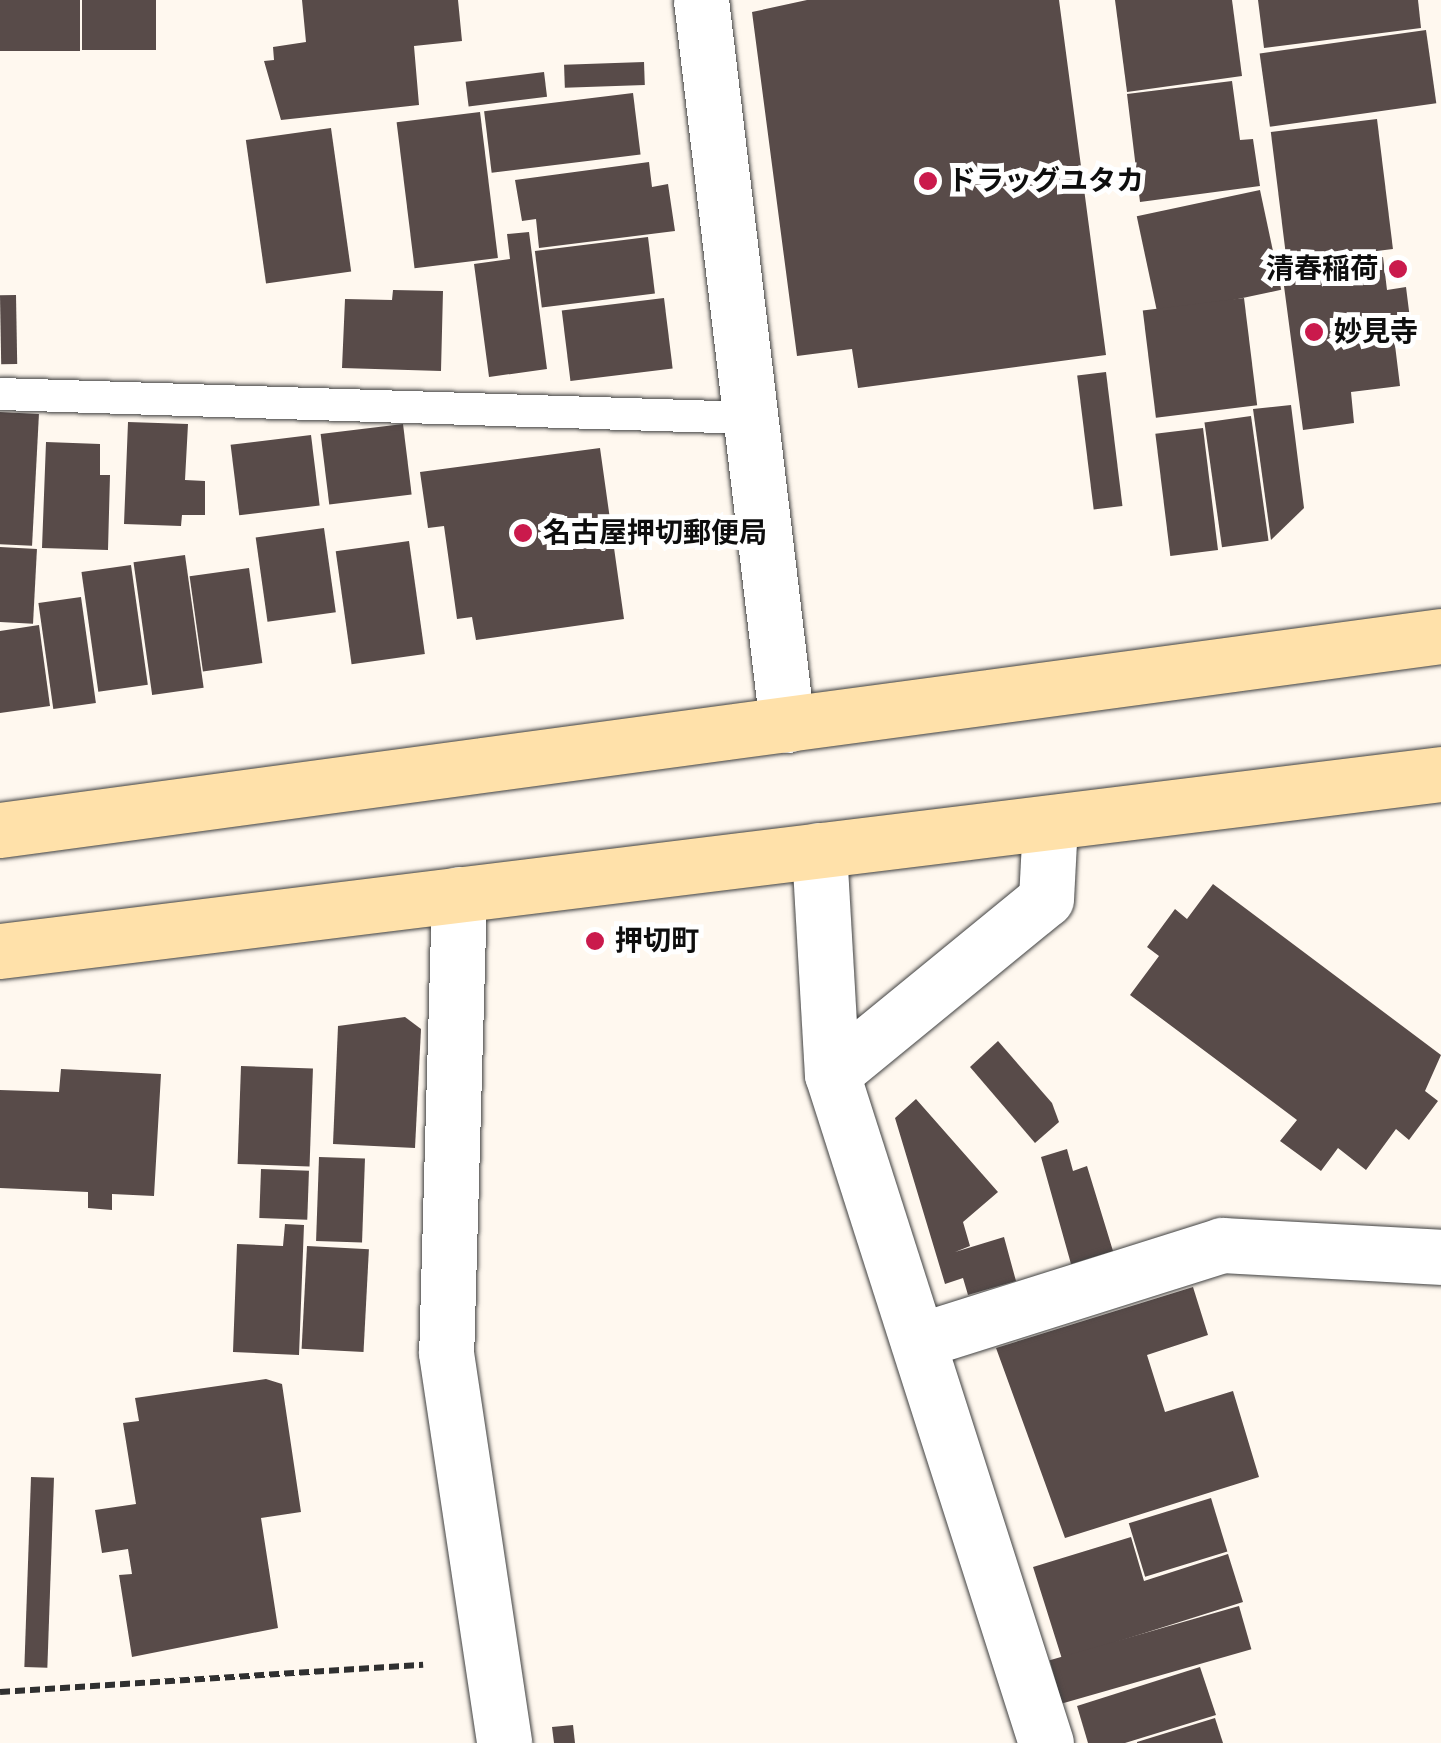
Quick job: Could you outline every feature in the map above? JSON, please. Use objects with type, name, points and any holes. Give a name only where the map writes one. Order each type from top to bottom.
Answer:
[{"type":"street","points":[[701,0],[788,725]]},
{"type":"street","points":[[0,830],[1441,636]]},
{"type":"street","points":[[0,951],[1441,774]]},
{"type":"street","points":[[832,1074],[1046,899],[1050,823]]},
{"type":"street","points":[[820,850],[832,1074],[1046,1743]]},
{"type":"street","points":[[459,894],[446,1352],[504,1743]]},
{"type":"street","points":[[918,1341],[1222,1245],[1441,1257]]},
{"type":"lane","points":[[0,394],[750,418]]},
{"type":"path","points":[[0,1692],[491,1659]]},
{"type":"building","points":[[0,0],[80,0],[80,51],[0,51]]},
{"type":"building","points":[[82,0],[156,0],[156,50],[82,50]]},
{"type":"building","points":[[302,0],[458,0],[462,41],[414,46],[419,105],[281,120],[264,61],[274,60],[273,47],[306,42]]},
{"type":"building","name":"ドラッグユタカ","points":[[807,0],[1059,0],[1106,355],[858,388],[852,349],[797,356],[752,12]]},
{"type":"building","points":[[1115,0],[1232,0],[1242,76],[1127,92]]},
{"type":"building","points":[[1258,0],[1418,0],[1421,28],[1264,48]]},
{"type":"building","points":[[1426,30],[1436,103],[1270,127],[1260,53]]},
{"type":"building","points":[[644,62],[645,85],[565,88],[564,65]]},
{"type":"building","points":[[544,72],[547,97],[469,106],[466,82]]},
{"type":"building","points":[[1232,81],[1240,140],[1253,139],[1260,186],[1140,202],[1127,94]]},
{"type":"building","points":[[633,93],[641,155],[492,173],[484,111]]},
{"type":"building","points":[[480,112],[498,258],[415,268],[397,122]]},
{"type":"building","points":[[1377,119],[1393,249],[1287,262],[1271,132]]},
{"type":"building","points":[[331,128],[351,272],[266,284],[246,140]]},
{"type":"building","points":[[649,162],[652,187],[668,184],[675,231],[539,248],[536,219],[522,221],[515,180]]},
{"type":"building","points":[[1260,190],[1281,290],[1158,316],[1137,216]]},
{"type":"building","points":[[529,232],[547,369],[489,377],[474,264],[510,259],[507,234]]},
{"type":"building","points":[[648,237],[655,294],[542,307],[535,251]]},
{"type":"building","points":[[1383,257],[1387,290],[1406,287],[1413,343],[1395,345],[1400,386],[1351,392],[1354,423],[1303,430],[1282,271]]},
{"type":"building","points":[[393,290],[443,291],[441,371],[342,368],[345,299],[392,300]]},
{"type":"building","points":[[0,295],[16,295],[17,364],[1,364]]},
{"type":"building","points":[[664,298],[673,368],[570,381],[562,311]]},
{"type":"building","points":[[1244,298],[1257,405],[1156,418],[1143,310]]},
{"type":"building","points":[[1106,372],[1122,506],[1094,510],[1077,376]]},
{"type":"building","points":[[1291,405],[1304,508],[1271,540],[1253,409]]},
{"type":"building","points":[[0,412],[39,414],[32,546],[0,544]]},
{"type":"building","points":[[1251,416],[1269,541],[1222,547],[1204,423]]},
{"type":"building","points":[[128,422],[188,424],[185,480],[205,481],[205,515],[182,515],[181,526],[124,524]]},
{"type":"building","points":[[403,424],[412,494],[329,505],[321,434]]},
{"type":"building","points":[[1203,428],[1218,550],[1170,556],[1155,434]]},
{"type":"building","points":[[311,435],[320,505],[239,515],[231,445]]},
{"type":"building","points":[[46,442],[100,444],[100,475],[110,475],[108,550],[42,548]]},
{"type":"building","points":[[600,448],[624,619],[476,640],[472,617],[457,619],[444,526],[428,528],[420,472]]},
{"type":"building","points":[[324,528],[336,612],[268,622],[256,538]]},
{"type":"building","points":[[409,541],[425,654],[352,664],[336,551]]},
{"type":"building","points":[[0,547],[37,549],[33,624],[0,622]]},
{"type":"building","points":[[185,555],[204,688],[152,695],[134,562]]},
{"type":"building","points":[[131,565],[148,685],[98,692],[81,572]]},
{"type":"building","points":[[249,568],[262,663],[203,671],[190,576]]},
{"type":"building","points":[[81,597],[96,703],[53,709],[38,603]]},
{"type":"building","points":[[39,625],[50,706],[0,713],[0,631]]},
{"type":"building","points":[[1213,884],[1441,1055],[1425,1091],[1438,1101],[1409,1140],[1396,1129],[1366,1170],[1338,1148],[1321,1171],[1280,1141],[1297,1120],[1130,995],[1159,956],[1147,947],[1175,909],[1187,919]]},
{"type":"building","points":[[405,1017],[421,1029],[415,1148],[333,1144],[338,1026]]},
{"type":"building","points":[[998,1041],[1052,1103],[1059,1122],[1035,1143],[970,1067]]},
{"type":"building","points":[[241,1066],[313,1069],[310,1166],[238,1164]]},
{"type":"building","points":[[61,1069],[161,1074],[154,1196],[112,1194],[112,1210],[88,1208],[88,1192],[0,1188],[0,1090],[59,1092]]},
{"type":"building","points":[[916,1099],[998,1192],[963,1222],[970,1246],[955,1252],[1004,1237],[1016,1281],[968,1295],[963,1278],[945,1284],[895,1118]]},
{"type":"building","points":[[1067,1149],[1073,1171],[1087,1166],[1113,1251],[1071,1264],[1041,1157]]},
{"type":"building","points":[[319,1157],[365,1159],[362,1243],[316,1241]]},
{"type":"building","points":[[261,1169],[309,1171],[307,1220],[259,1218]]},
{"type":"building","points":[[285,1224],[304,1225],[299,1355],[233,1352],[237,1244],[283,1246]]},
{"type":"building","points":[[307,1246],[369,1249],[364,1352],[302,1349]]},
{"type":"building","points":[[1193,1287],[1208,1335],[1147,1355],[1165,1412],[1233,1391],[1259,1477],[1065,1538],[996,1348]]},
{"type":"building","points":[[266,1379],[282,1384],[301,1512],[261,1518],[278,1628],[132,1657],[119,1575],[132,1574],[128,1549],[102,1553],[95,1510],[136,1504],[123,1423],[139,1421],[135,1398]]},
{"type":"building","points":[[31,1477],[54,1478],[47,1668],[24,1667]]},
{"type":"building","points":[[1211,1498],[1227,1552],[1145,1577],[1129,1523]]},
{"type":"building","points":[[1131,1537],[1144,1581],[1228,1554],[1243,1602],[1062,1659],[1033,1567]]},
{"type":"building","points":[[1239,1606],[1251,1649],[1062,1704],[1050,1660]]},
{"type":"building","points":[[1200,1667],[1216,1715],[1125,1743],[1088,1743],[1077,1706]]},
{"type":"building","points":[[1215,1718],[1223,1743],[1137,1743],[1137,1742]]},
{"type":"building","points":[[573,1725],[575,1743],[554,1743],[552,1727]]},
{"type":"place","name":"ドラッグユタカ","points":[[928,181]]},
{"type":"place","name":"清春稲荷","points":[[1398,269]]},
{"type":"place","name":"妙見寺","points":[[1314,332]]},
{"type":"place","name":"名古屋押切郵便局","points":[[523,533]]},
{"type":"place","name":"押切町","points":[[595,941]]}]
